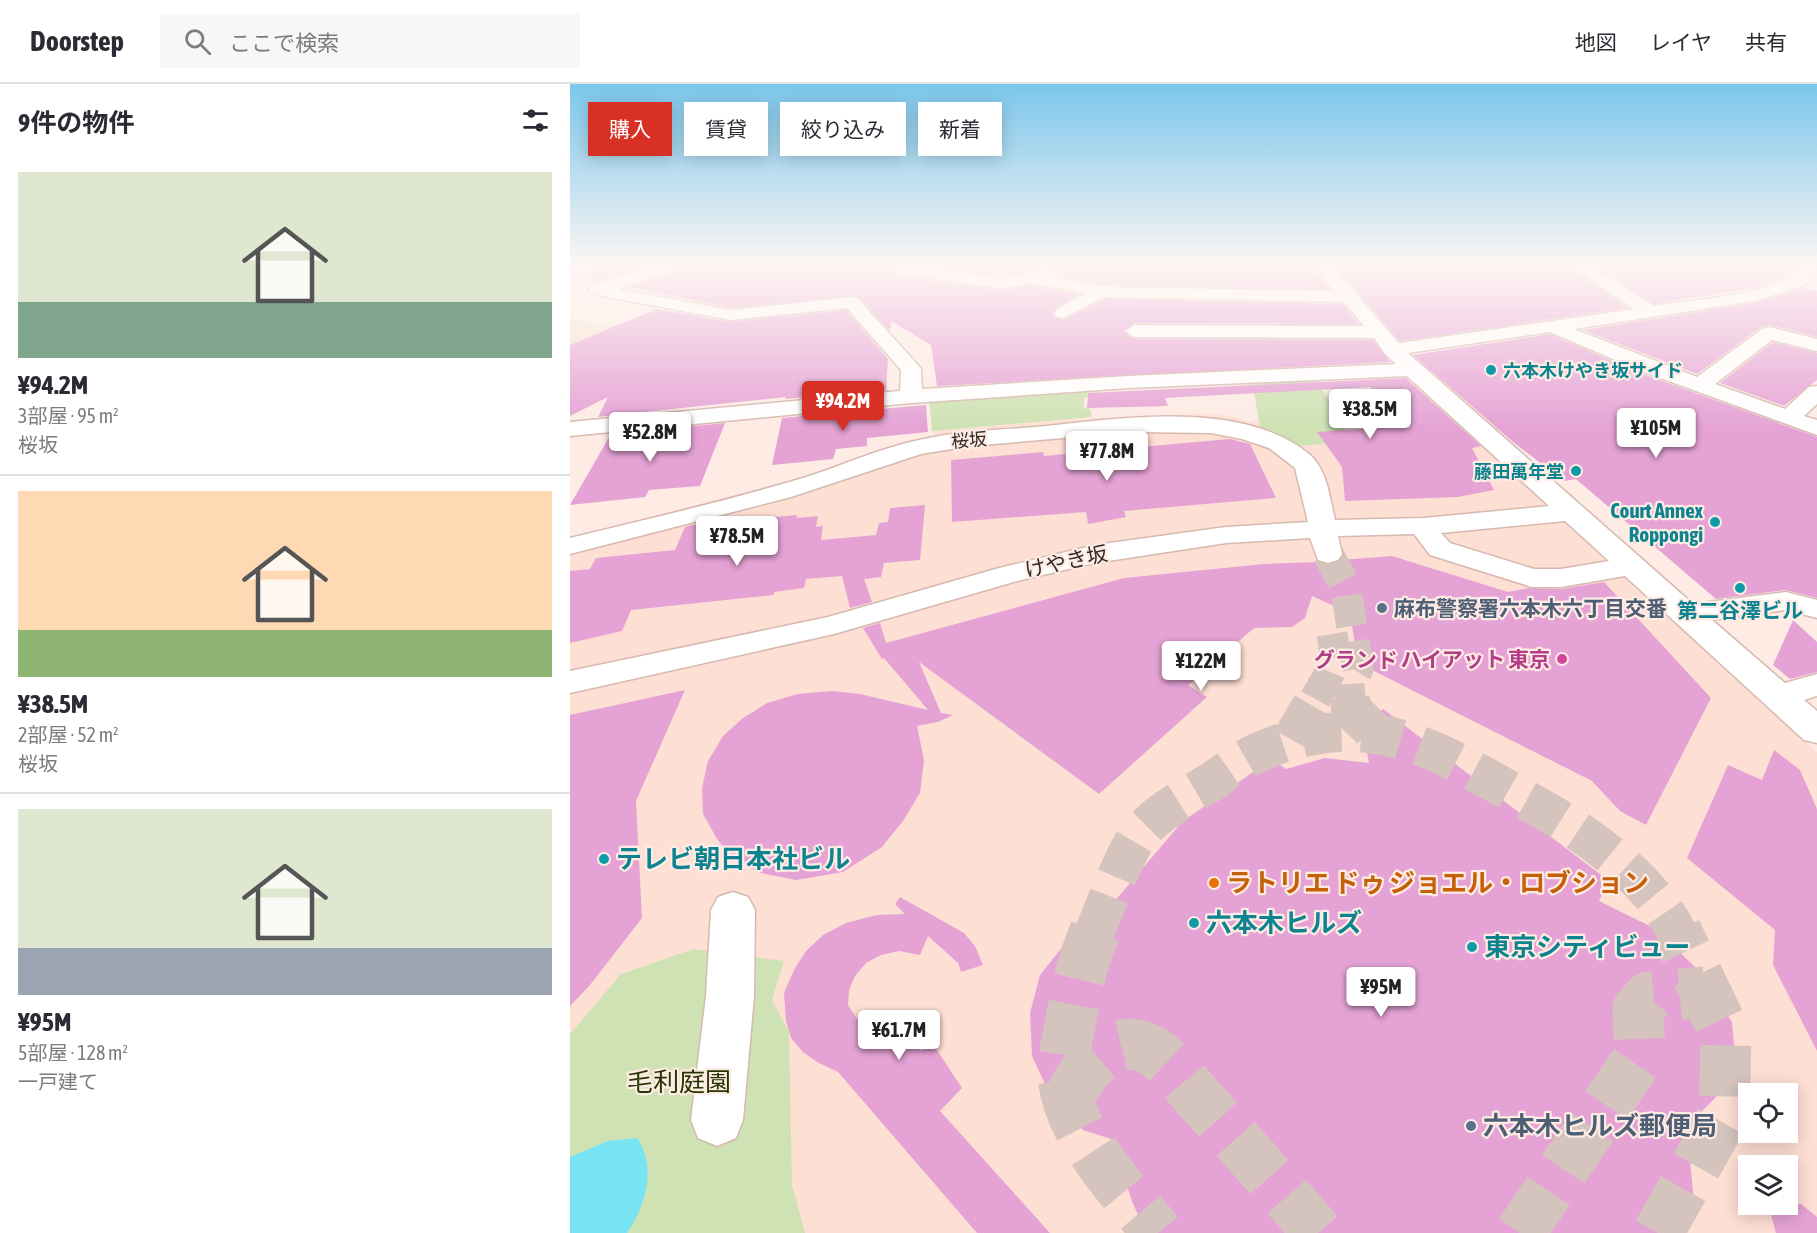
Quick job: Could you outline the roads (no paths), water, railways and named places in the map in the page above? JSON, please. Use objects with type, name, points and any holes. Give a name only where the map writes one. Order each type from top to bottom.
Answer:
[{"type":"street","points":[[868,322],[910,369],[911,396]]},
{"type":"street","points":[[1369,322],[1412,370],[1817,731]]},
{"type":"street","points":[[1392,350],[1588,322]]},
{"type":"street","points":[[1554,327],[1648,367],[1817,428]]},
{"type":"street","points":[[1134,332],[1378,333]]},
{"type":"street","points":[[1699,386],[1769,333],[1817,345]]},
{"type":"street","points":[[570,429],[911,396],[1129,382],[1412,370]]},
{"type":"street","points":[[1788,418],[1817,392]]},
{"type":"street","name":"桜坂","points":[[570,546],[814,483],[876,460],[933,444],[1072,430],[1181,424],[1207,425],[1253,433],[1271,440],[1300,458],[1310,470],[1313,480],[1324,542]]},
{"type":"street","name":"けやき坂","points":[[570,682],[834,625],[1054,562],[1226,535],[1324,542],[1424,526],[1573,512]]},
{"type":"street","points":[[1424,526],[1430,539],[1440,549],[1532,578],[1561,578],[1633,566]]},
{"type":"street","points":[[1686,614],[1786,601],[1817,609]]},
{"type":"street","points":[[1778,697],[1817,685]]},
{"type":"street","points":[[717,1120],[730,996],[733,910]]},
{"type":"water","points":[[637,1138],[647,1161],[647,1186],[634,1222],[627,1233],[570,1233],[570,1157],[608,1141]]},
{"type":"tunnel","points":[[1328,554],[1346,588],[1358,669],[1349,684],[1350,699]]},
{"type":"tunnel","points":[[1315,699],[1329,675],[1333,662],[1332,634]]},
{"type":"tunnel","points":[[1292,740],[1316,698]]},
{"type":"tunnel","points":[[1350,698],[1351,709],[1375,733]]},
{"type":"tunnel","points":[[1094,933],[1128,852],[1141,833],[1159,815],[1259,752],[1298,738],[1333,732],[1366,733],[1398,739],[1429,750],[1460,764],[1547,812],[1591,840],[1631,873],[1665,912],[1677,933]]},
{"type":"tunnel","points":[[1095,931],[1075,996],[1065,1050],[1063,1069],[1065,1091],[1072,1113],[1097,1157],[1158,1233]]},
{"type":"tunnel","points":[[1658,1233],[1724,1116],[1726,1035],[1677,933]]},
{"type":"tunnel","points":[[1520,1233],[1640,1056],[1638,1009],[1649,997],[1705,992]]},
{"type":"tunnel","points":[[1069,1099],[1089,1067],[1108,1051],[1132,1044],[1153,1051],[1176,1072],[1318,1233]]},
{"type":"place","name":"六本木けやき坂サイド","points":[[1491,370]]},
{"type":"place","name":"藤田萬年堂","points":[[1576,471]]},
{"type":"place","name":"Court Annex Roppongi","points":[[1715,522]]},
{"type":"place","name":"第二谷澤ビル","points":[[1740,588]]},
{"type":"place","name":"麻布警察署六本木六丁目交番","points":[[1382,608]]},
{"type":"place","name":"グランド ハイアット 東京","points":[[1562,659]]},
{"type":"place","name":"テレビ朝日本社ビル","points":[[604,859]]},
{"type":"place","name":"ラトリエ ドゥ ジョエル・ロブション","points":[[1214,883]]},
{"type":"place","name":"六本木ヒルズ","points":[[1194,923]]},
{"type":"place","name":"東京シティビュー","points":[[1472,947]]},
{"type":"place","name":"六本木ヒルズ郵便局","points":[[1471,1126]]},
{"type":"park label","name":"毛利庭園","points":[[679,1082]]}]
